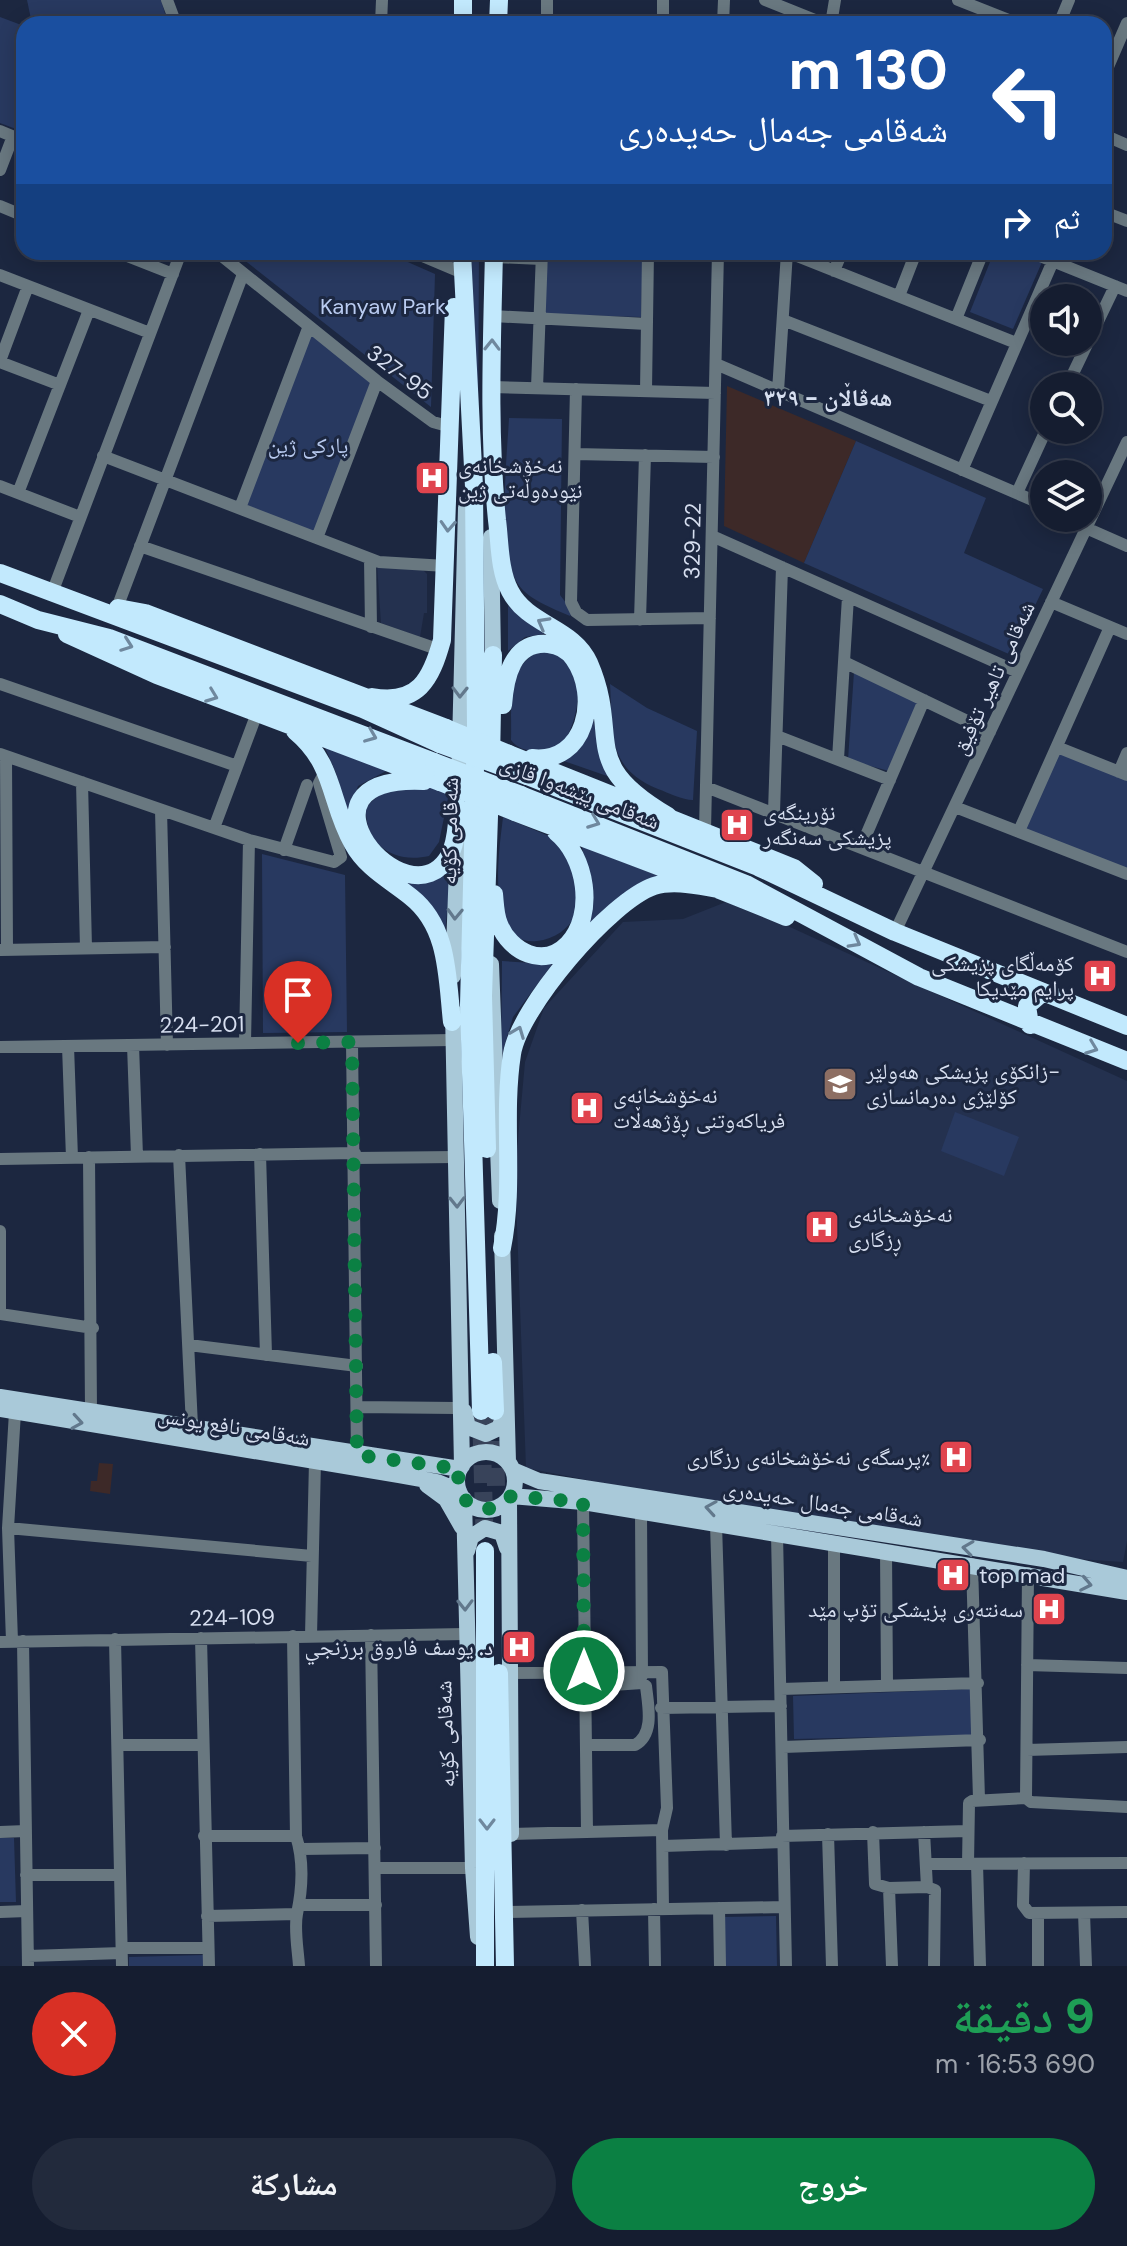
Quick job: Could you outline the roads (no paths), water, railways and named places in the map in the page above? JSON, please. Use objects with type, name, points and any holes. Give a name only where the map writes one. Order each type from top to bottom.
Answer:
[{"type":"highway","points":[[87,605],[145,613],[372,697],[394,701],[412,694],[430,675],[440,650],[446,566],[452,337],[459,260]]},
{"type":"highway","name":"شەقامی کۆیە","points":[[460,260],[469,447],[474,487],[476,728],[469,1005],[494,1411]]},
{"type":"highway","name":"شەقامی کۆیە","points":[[491,451],[494,260]]},
{"type":"highway","points":[[491,451],[502,569],[508,587],[524,610],[570,638],[584,653],[594,678],[604,741],[614,771],[632,794],[668,816]]},
{"type":"highway","name":"شەقامی پێشەوا قازی","points":[[0,573],[363,709],[440,745],[518,803],[746,884],[919,977],[1030,1025],[1127,1061]]},
{"type":"highway","name":"شەقامی پێشەوا قازی","points":[[0,604],[38,620],[109,638],[527,776],[827,897],[895,932],[1127,1026]]},
{"type":"highway","points":[[38,620],[104,653],[257,713],[440,782],[518,803],[570,846],[583,876],[583,903],[578,927],[570,942],[552,954],[524,953],[502,931],[497,918],[487,839]]},
{"type":"highway","points":[[372,697],[440,745],[550,759],[576,743],[583,724],[585,692],[579,668],[568,652],[556,646],[539,644],[515,658],[508,672],[502,712],[492,739]]},
{"type":"highway","name":"شەقامی کۆیە","points":[[493,655],[492,739],[473,815],[487,839],[483,996],[494,1411]]},
{"type":"highway","points":[[283,722],[309,744],[327,768],[345,826],[357,850],[375,870],[420,905],[434,923],[445,961],[453,1031]]},
{"type":"highway","points":[[509,754],[794,868],[827,897]]},
{"type":"highway","points":[[440,782],[389,782],[367,793],[357,817],[366,844],[381,860],[400,872],[412,875],[432,872],[450,854],[473,815]]},
{"type":"highway","points":[[540,822],[641,862],[726,890],[785,917],[813,919]]},
{"type":"highway","points":[[502,1248],[508,1203],[511,1064],[514,1043],[526,1013],[568,961],[634,896],[667,883],[726,890]]},
{"type":"highway","points":[[1030,1025],[1027,1006],[1042,993]]},
{"type":"highway","name":"شەقامی کۆیە","points":[[497,1554],[505,1966]]},
{"type":"highway","name":"شەقامی کۆیە","points":[[483,1966],[497,1554]]},
{"type":"main road","name":"شەقامی کۆیە","points":[[491,451],[493,655]]},
{"type":"main road","name":"شەقامی کۆیە","points":[[473,815],[453,1031],[458,1403],[465,1634],[473,1868],[483,1966]]},
{"type":"main road","name":"شەقامی کۆیە","points":[[486,867],[502,1248],[494,1411],[507,1440],[510,1466],[510,1498],[497,1554],[511,1673],[511,1834],[504,1912]]},
{"type":"main road","name":"شەقامی نافع یونس","points":[[0,1397],[91,1409],[442,1468],[461,1467]]},
{"type":"main road","points":[[458,1403],[466,1423],[480,1434],[499,1428],[494,1411]]},
{"type":"main road","points":[[442,1468],[454,1451],[458,1403]]},
{"type":"main road","name":"شەقامی نافع یونس","points":[[7,1411],[437,1482],[462,1495]]},
{"type":"main road","points":[[507,1440],[514,1458],[523,1467],[581,1494]]},
{"type":"main road","points":[[461,1467],[473,1456],[487,1452],[510,1466]]},
{"type":"main road","name":"شەقامی جەمال حەیدەری","points":[[510,1466],[533,1480],[641,1512],[777,1534],[1031,1557],[1127,1578]]},
{"type":"main road","points":[[399,1475],[441,1493],[454,1509],[464,1534]]},
{"type":"main road","name":"شەقامی جەمال حەیدەری","points":[[510,1498],[559,1500],[581,1494],[1127,1592]]},
{"type":"main road","points":[[462,1495],[477,1508],[488,1510],[510,1498]]},
{"type":"main road","points":[[497,1554],[518,1508],[526,1503],[559,1500]]},
{"type":"main road","points":[[464,1566],[469,1541],[485,1528],[502,1533],[497,1554]]},
{"type":"street","points":[[765,0],[790,16]]},
{"type":"street","points":[[958,0],[999,16]]},
{"type":"street","points":[[1112,58],[1127,23]]},
{"type":"street","points":[[0,170],[12,136]]},
{"type":"street","points":[[137,260],[173,274]]},
{"type":"street","points":[[52,593],[178,260]]},
{"type":"street","name":"327-95","points":[[226,260],[377,381],[433,422],[451,427]]},
{"type":"street","points":[[432,260],[458,271]]},
{"type":"street","points":[[537,388],[542,260]]},
{"type":"street","points":[[646,391],[648,260]]},
{"type":"street","name":"329-22","points":[[705,830],[718,260]]},
{"type":"street","points":[[778,391],[787,260]]},
{"type":"street","points":[[807,260],[1016,343]]},
{"type":"street","points":[[834,271],[839,260]]},
{"type":"street","points":[[899,296],[913,260]]},
{"type":"street","points":[[956,319],[980,260]]},
{"type":"street","points":[[962,470],[1053,261],[1121,289],[1075,372]]},
{"type":"street","points":[[117,608],[243,274]]},
{"type":"street","points":[[0,275],[150,333]]},
{"type":"street","points":[[28,286],[0,362],[60,385]]},
{"type":"street","points":[[18,493],[89,310]]},
{"type":"street","points":[[493,316],[647,324]]},
{"type":"street","points":[[783,320],[991,401]]},
{"type":"street","points":[[240,508],[309,326]]},
{"type":"street","points":[[716,364],[1030,499]]},
{"type":"street","points":[[317,538],[377,381]]},
{"type":"street","points":[[492,387],[715,393]]},
{"type":"street","points":[[576,389],[571,602],[576,612],[587,620],[710,618]]},
{"type":"street","points":[[1017,493],[1040,444]]},
{"type":"street","name":"شەقامی تاهیر تۆفیق","points":[[1102,496],[1125,450]]},
{"type":"street","points":[[575,454],[714,457]]},
{"type":"street","points":[[640,620],[645,455]]},
{"type":"street","points":[[103,456],[370,559],[446,566]]},
{"type":"street","points":[[0,486],[80,517]]},
{"type":"street","name":"شەقامی تاهیر تۆفیق","points":[[895,932],[1084,532]]},
{"type":"street","points":[[1099,532],[1127,546]]},
{"type":"street","points":[[712,536],[1018,672]]},
{"type":"street","points":[[140,546],[440,650]]},
{"type":"street","points":[[370,559],[371,627]]},
{"type":"street","points":[[774,812],[782,567]]},
{"type":"street","points":[[838,759],[848,597]]},
{"type":"street","points":[[1051,602],[1127,634]]},
{"type":"street","points":[[1019,831],[1110,627]]},
{"type":"street","points":[[844,662],[990,732]]},
{"type":"street","points":[[0,684],[237,766]]},
{"type":"street","points":[[861,847],[924,700]]},
{"type":"street","points":[[214,828],[257,713]]},
{"type":"street","points":[[777,736],[890,780]]},
{"type":"street","points":[[1057,747],[1123,773],[1127,753]]},
{"type":"street","points":[[165,947],[4,950],[3,755],[249,840],[334,862],[341,857],[319,783],[327,768]]},
{"type":"street","points":[[82,782],[86,948]]},
{"type":"street","points":[[284,850],[307,785]]},
{"type":"street","points":[[706,787],[1125,946]]},
{"type":"street","points":[[955,807],[1127,874]]},
{"type":"street","points":[[161,810],[167,1045]]},
{"type":"street","points":[[245,1043],[249,840]]},
{"type":"street","name":"224-201","points":[[0,1047],[352,1042],[453,1031]]},
{"type":"street","points":[[352,1042],[357,1455]]},
{"type":"street","points":[[133,1045],[137,1156]]},
{"type":"street","points":[[68,1046],[72,1158]]},
{"type":"street","points":[[0,1159],[260,1154],[456,1157]]},
{"type":"street","points":[[260,1154],[266,1355]]},
{"type":"street","points":[[179,1155],[192,1426]]},
{"type":"street","points":[[89,1157],[93,1328],[91,1409]]},
{"type":"street","points":[[0,1231],[0,1314],[93,1328]]},
{"type":"street","points":[[189,1345],[357,1366]]},
{"type":"street","points":[[357,1407],[458,1403]]},
{"type":"street","points":[[7,1411],[12,1641],[26,1831],[28,1961],[208,1948]]},
{"type":"street","points":[[311,1636],[315,1461]]},
{"type":"street","points":[[581,1494],[587,1832]]},
{"type":"street","points":[[586,1745],[635,1745],[647,1733],[646,1686],[642,1676],[641,1512]]},
{"type":"street","points":[[716,1524],[726,1845]]},
{"type":"street","points":[[8,1528],[312,1556]]},
{"type":"street","points":[[777,1534],[786,1966]]},
{"type":"street","points":[[825,1536],[834,1686]]},
{"type":"street","points":[[886,1551],[887,1685]]},
{"type":"street","points":[[972,1564],[980,1740],[975,1800]]},
{"type":"street","points":[[1026,1798],[1028,1573]]},
{"type":"street","name":"224-109","points":[[12,1641],[465,1634]]},
{"type":"street","points":[[371,1635],[376,1966]]},
{"type":"street","points":[[293,1636],[299,1966]]},
{"type":"street","points":[[201,1638],[209,1966]]},
{"type":"street","points":[[115,1639],[122,1956]]},
{"type":"street","points":[[1027,1665],[1127,1668]]},
{"type":"street","points":[[511,1673],[584,1671],[642,1676]]},
{"type":"street","points":[[584,1687],[662,1672],[666,1708],[667,1808],[662,1830],[655,1966]]},
{"type":"street","points":[[781,1689],[978,1683]]},
{"type":"street","points":[[648,1709],[781,1706]]},
{"type":"street","points":[[783,1747],[980,1740]]},
{"type":"street","points":[[118,1745],[202,1745]]},
{"type":"street","points":[[1027,1750],[1127,1747]]},
{"type":"street","points":[[980,1966],[968,1831],[969,1803],[975,1800],[1026,1798],[1031,1802],[1127,1807]]},
{"type":"street","points":[[511,1834],[662,1830]]},
{"type":"street","points":[[0,1832],[26,1831]]},
{"type":"street","points":[[663,1846],[726,1845],[828,1834],[968,1831]]},
{"type":"street","points":[[873,1832],[873,1880],[889,1888],[927,1887],[935,1890],[934,1966]]},
{"type":"street","points":[[924,1832],[927,1887]]},
{"type":"street","points":[[828,1834],[832,1966]]},
{"type":"street","points":[[204,1836],[375,1848]]},
{"type":"street","points":[[1024,1863],[1023,1905],[1034,1913],[1127,1912]]},
{"type":"street","points":[[927,1864],[1127,1863]]},
{"type":"street","points":[[375,1868],[473,1868]]},
{"type":"street","points":[[26,1875],[120,1875]]},
{"type":"street","points":[[889,1888],[892,1966]]},
{"type":"street","points":[[207,1916],[376,1905]]},
{"type":"street","points":[[504,1912],[784,1907]]},
{"type":"street","points":[[719,1908],[720,1966]]},
{"type":"street","points":[[582,1910],[585,1966]]},
{"type":"street","points":[[0,1912],[27,1911]]},
{"type":"street","points":[[1034,1913],[1038,1966]]},
{"type":"street","points":[[1084,1913],[1086,1966]]},
{"type":"tunnel","points":[[481,1411],[485,1551]]},
{"type":"tunnel","points":[[495,1414],[496,1488]]},
{"type":"place","name":"نەخۆشخانەی نێودەوڵەتی ژین","points":[[432,478]]},
{"type":"place","name":"نۆرینگەی پزیشکی سەنگەر","points":[[737,825]]},
{"type":"place","name":"کۆمەڵگای پزیشکی پرایم مێدیکا","points":[[1100,976]]},
{"type":"place","name":"زانکۆی پزیشکی هەولێر- کۆلێژی دەرمانسازی","points":[[840,1084]]},
{"type":"place","name":"نەخۆشخانەی فریاکەوتنی ڕۆژهەڵات","points":[[587,1108]]},
{"type":"place","name":"نەخۆشخانەی ڕزگاری","points":[[822,1227]]},
{"type":"place","name":"پرسگەی نەخۆشخانەی رزگاری٪","points":[[956,1457]]},
{"type":"place","name":"top mad","points":[[953,1575]]},
{"type":"place","name":"سەنتەری پزیشکی تۆپ مێد","points":[[1049,1609]]},
{"type":"place","name":"د. يوسف فاروق برزنجي","points":[[519,1647]]},
{"type":"district","name":"هەڤاڵان - ٣٢٩","points":[[828,398]]},
{"type":"park label","name":"Kanyaw Park","points":[[383,306]]},
{"type":"park label","name":"پارکی ژین","points":[[308,445]]}]
